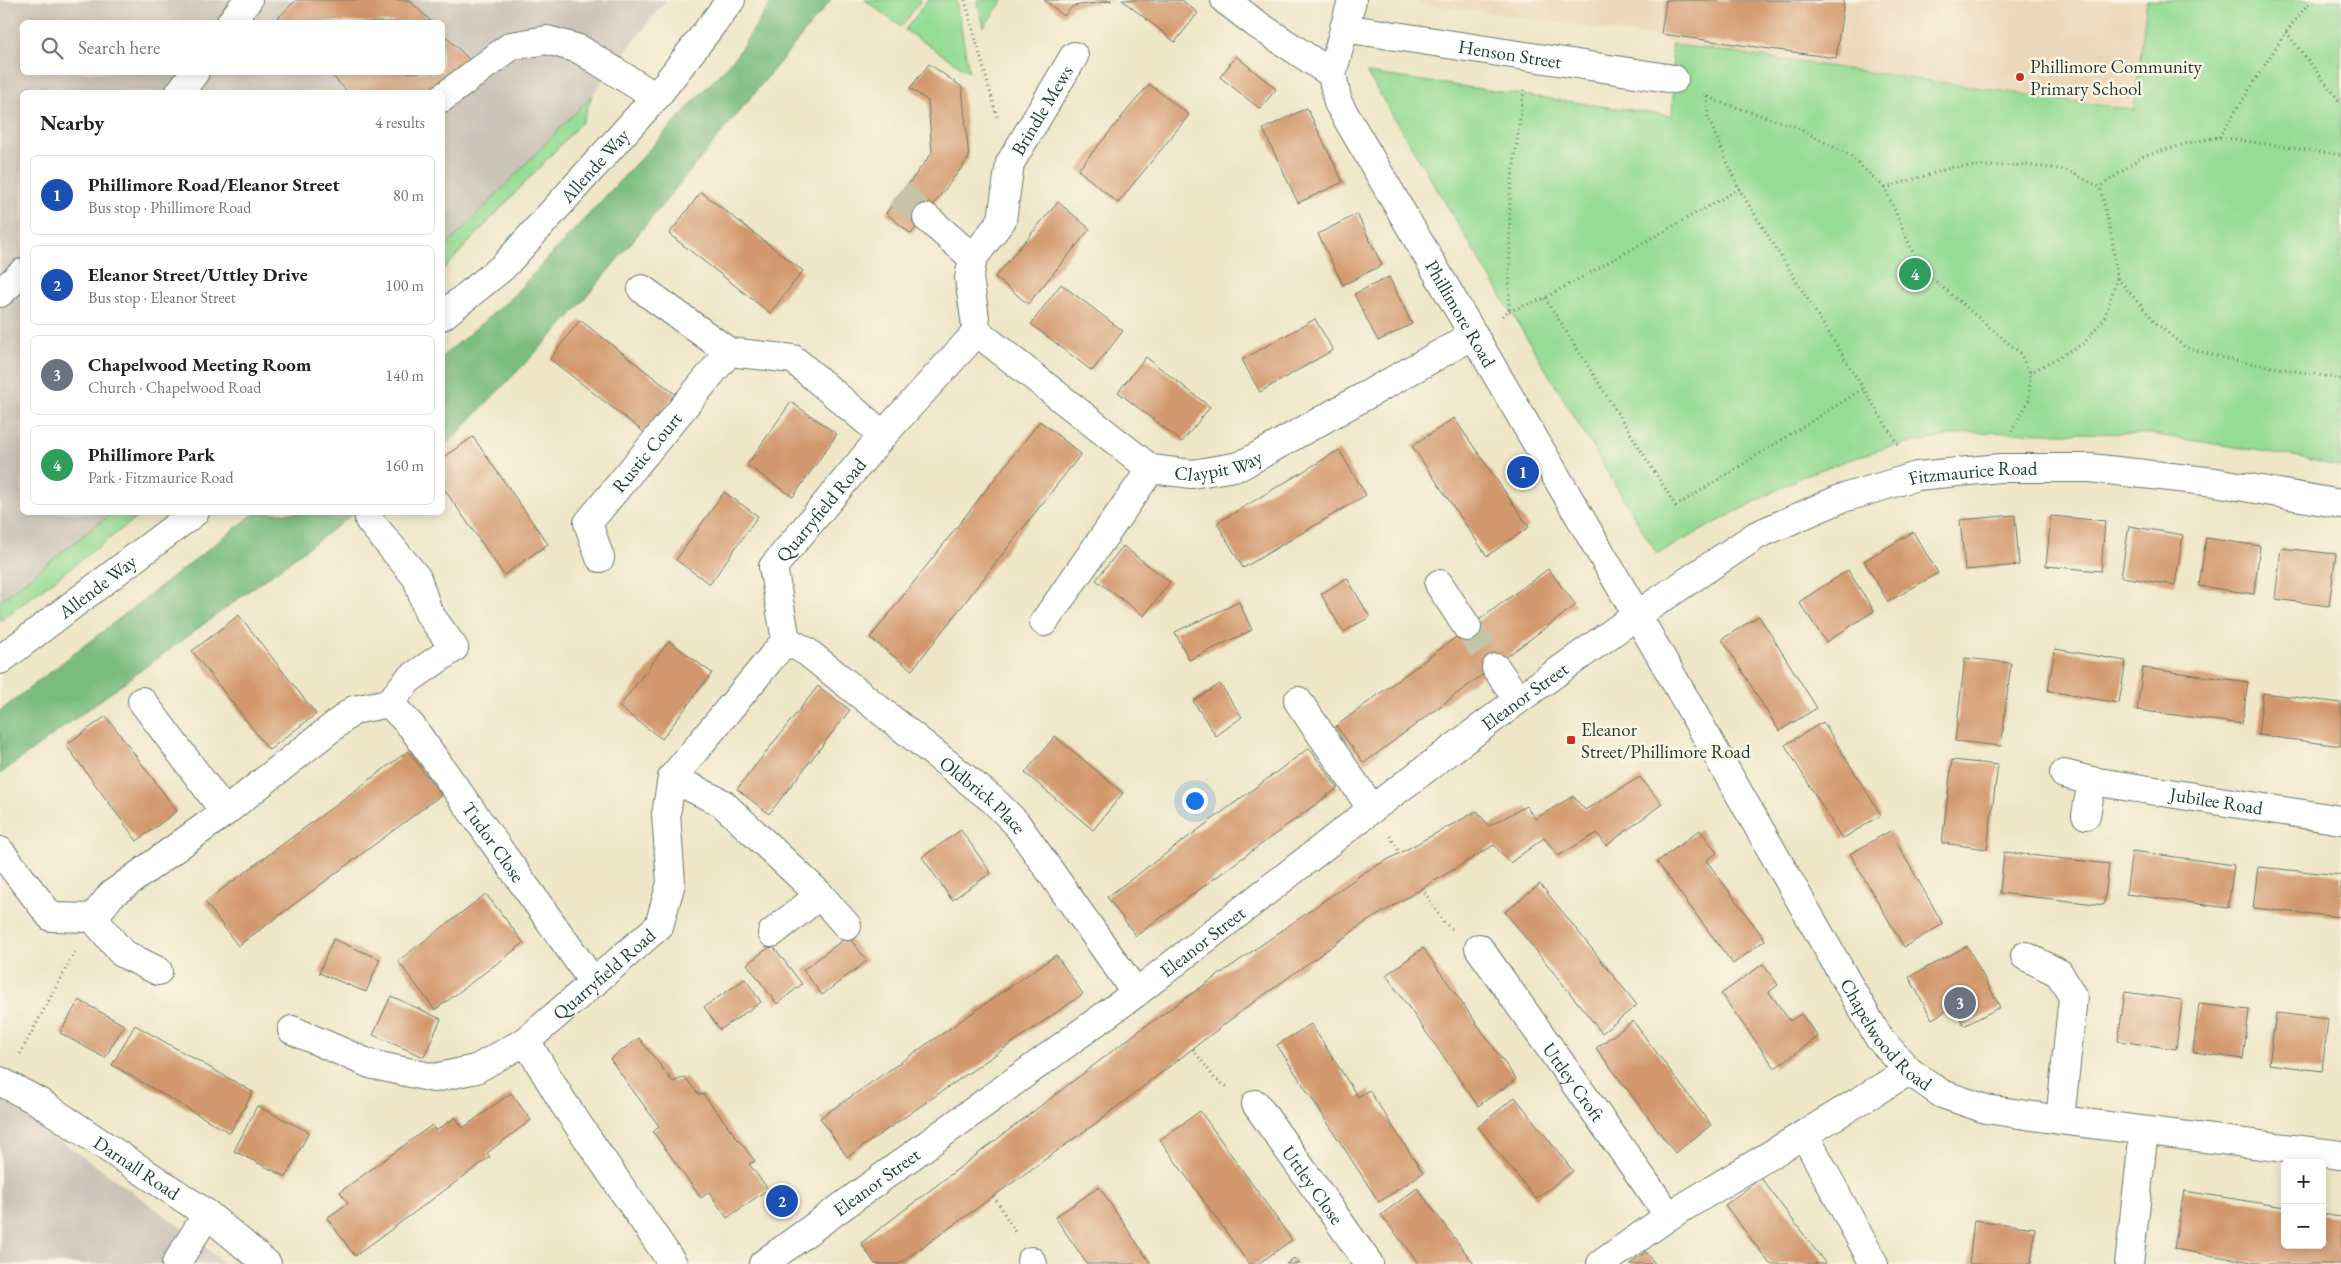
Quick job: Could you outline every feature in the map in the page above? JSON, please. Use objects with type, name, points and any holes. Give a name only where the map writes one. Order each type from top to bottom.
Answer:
[{"type":"street","points":[[233,20],[248,0]]},
{"type":"street","name":"Allende Way","points":[[445,314],[503,267],[656,97],[731,0]]},
{"type":"street","points":[[1225,0],[1255,23],[1332,74]]},
{"type":"street","name":"Phillimore Road","points":[[1352,0],[1332,74],[1338,103],[1637,615]]},
{"type":"street","name":"Henson Street","points":[[1344,28],[1674,78]]},
{"type":"street","points":[[445,96],[511,46],[547,40],[579,49],[656,97]]},
{"type":"street","name":"Brindle Mews","points":[[977,332],[969,278],[973,258],[1002,220],[1010,163],[1074,56]]},
{"type":"street","points":[[182,90],[193,75]]},
{"type":"street","points":[[927,218],[973,258]]},
{"type":"street","points":[[0,293],[20,275]]},
{"type":"street","points":[[642,289],[729,352],[793,359],[883,435]]},
{"type":"street","name":"Claypit Way","points":[[977,332],[1152,470],[1192,474],[1240,466],[1474,334]]},
{"type":"street","name":"Quarryfield Road","points":[[786,640],[774,567],[883,435],[977,332]]},
{"type":"street","name":"Rustic Court","points":[[600,558],[588,523],[729,352]]},
{"type":"street","name":"Fitzmaurice Road","points":[[1637,615],[1758,535],[1840,499],[1917,476],[2000,468],[2100,469],[2215,482],[2341,504]]},
{"type":"street","points":[[1044,622],[1152,470]]},
{"type":"street","name":"Allende Way","points":[[0,660],[190,515]]},
{"type":"street","points":[[93,918],[111,895],[225,812],[354,710],[389,703],[408,680],[454,648],[428,612],[417,578],[368,520]]},
{"type":"street","points":[[1438,584],[1467,627]]},
{"type":"street","name":"Eleanor Street","points":[[778,1260],[1136,994],[1372,809],[1518,700],[1637,615]]},
{"type":"street","name":"Chapelwood Road","points":[[1637,615],[1879,1038],[1909,1071],[1942,1094],[1986,1109],[2144,1131],[2341,1155]]},
{"type":"street","points":[[786,640],[672,778],[722,803],[820,895],[847,926]]},
{"type":"street","name":"Oldbrick Place","points":[[786,640],[822,664],[993,800],[1016,823],[1136,994]]},
{"type":"street","points":[[1496,668],[1518,700]]},
{"type":"street","points":[[142,701],[225,812]]},
{"type":"street","points":[[1298,701],[1372,809]]},
{"type":"street","name":"Tudor Close","points":[[389,703],[412,727],[594,983]]},
{"type":"street","name":"Jubilee Road","points":[[2064,774],[2092,781],[2341,820]]},
{"type":"street","name":"Quarryfield Road","points":[[292,1030],[370,1064],[434,1078],[476,1069],[526,1041],[660,926],[671,883],[666,814],[672,778]]},
{"type":"street","points":[[2086,815],[2092,781]]},
{"type":"street","points":[[0,851],[51,917],[93,918],[122,953],[158,971]]},
{"type":"street","points":[[772,933],[820,895]]},
{"type":"street","name":"Uttley Croft","points":[[1479,948],[1669,1216]]},
{"type":"street","points":[[2025,956],[2059,973],[2073,997],[2060,1120]]},
{"type":"street","points":[[526,1041],[564,1104],[673,1264]]},
{"type":"street","points":[[1601,1264],[1669,1216],[1909,1071]]},
{"type":"street","name":"Darnall Road","points":[[2,1082],[39,1102],[207,1214],[267,1264]]},
{"type":"street","name":"Uttley Close","points":[[1256,1104],[1369,1264]]},
{"type":"street","points":[[2129,1264],[2144,1131]]},
{"type":"street","points":[[1804,1134],[1874,1264]]},
{"type":"street","points":[[176,1264],[207,1214]]},
{"type":"path","points":[[965,0],[1010,163]]},
{"type":"path","points":[[2219,138],[2286,32],[2311,0]]},
{"type":"path","points":[[2286,32],[2341,103]]},
{"type":"path","points":[[1509,311],[1510,194],[1529,56]]},
{"type":"path","points":[[1674,78],[1716,101],[1794,126],[1849,154],[1886,188],[1919,267],[2020,353],[2030,372],[2029,400],[2011,430],[2000,468]]},
{"type":"path","points":[[1707,95],[1708,118],[1739,189],[1917,476]]},
{"type":"path","points":[[2100,187],[2143,156],[2189,143],[2219,138],[2341,155]]},
{"type":"path","points":[[1886,188],[1952,167],[2026,165],[2066,170],[2100,187]]},
{"type":"path","points":[[2030,372],[2084,343],[2104,319],[2117,278],[2112,239],[2100,187]]},
{"type":"path","points":[[1474,334],[1509,311],[1545,298],[1739,189]]},
{"type":"path","points":[[2117,278],[2157,324],[2185,346],[2227,359],[2341,380]]},
{"type":"path","points":[[1545,298],[1676,506],[1863,389]]},
{"type":"path","points":[[1422,888],[1444,922],[1479,948]]},
{"type":"path","points":[[2,1082],[93,918]]},
{"type":"path","points":[[1193,1049],[1216,1079],[1256,1104]]},
{"type":"path","points":[[994,1196],[1032,1262]]},
{"type":"shaded area","points":[[0,0],[666,0],[592,95],[445,248],[445,90],[20,90],[20,515],[109,515],[0,601]]},
{"type":"shaded area","name":"Phillimore Community Primary School","points":[[1415,0],[2147,0],[2134,110],[1671,44],[1659,37],[1421,3]]},
{"type":"shaded area","points":[[0,1097],[174,1222],[225,1264],[0,1264]]},
{"type":"green space","points":[[773,0],[831,0],[569,318],[445,446],[445,354],[509,300],[736,56]]},
{"type":"green space","points":[[865,0],[921,0],[901,27]]},
{"type":"green space","points":[[928,0],[956,0],[969,72],[905,30]]},
{"type":"green space","points":[[977,0],[1003,0],[984,27]]},
{"type":"green space","points":[[2147,0],[2341,0],[2341,467],[2299,457],[2151,434],[1971,432],[1888,447],[1807,474],[1657,554],[1367,73],[1672,116],[1674,79],[1671,44],[2134,110]]},
{"type":"green space","points":[[592,95],[582,122],[445,268],[445,248]]},
{"type":"green space","points":[[109,515],[140,515],[0,621],[0,601]]},
{"type":"green space","points":[[252,515],[352,515],[0,774],[0,711]]},
{"type":"building","points":[[296,0],[409,0],[430,20],[276,20]]},
{"type":"building","points":[[1044,0],[1111,1],[1073,6],[1064,16]]},
{"type":"building","points":[[1122,0],[1182,0],[1198,13],[1175,42]]},
{"type":"building","points":[[1666,0],[1844,0],[1836,58],[1661,34]]},
{"type":"building","points":[[445,36],[472,62],[444,90],[346,90],[331,75],[445,75]]},
{"type":"building","points":[[1236,56],[1276,89],[1260,109],[1220,77]]},
{"type":"building","points":[[929,64],[962,87],[969,158],[911,234],[886,213],[932,153],[928,101],[910,88]]},
{"type":"building","points":[[1149,84],[1189,115],[1118,203],[1078,170]]},
{"type":"building","points":[[1307,108],[1343,182],[1298,203],[1263,129]]},
{"type":"building","points":[[701,192],[803,271],[770,313],[669,234]]},
{"type":"building","points":[[1058,202],[1090,229],[1028,304],[995,277]]},
{"type":"building","points":[[1357,214],[1382,265],[1343,285],[1318,234]]},
{"type":"building","points":[[1389,277],[1412,324],[1378,341],[1354,294]]},
{"type":"building","points":[[1061,284],[1123,331],[1092,371],[1031,324]]},
{"type":"building","points":[[1315,319],[1333,350],[1260,392],[1242,360]]},
{"type":"building","points":[[580,320],[675,394],[645,433],[550,359]]},
{"type":"building","points":[[1146,357],[1210,407],[1182,442],[1118,392]]},
{"type":"building","points":[[791,402],[837,434],[793,497],[747,465]]},
{"type":"building","points":[[1454,418],[1529,527],[1487,556],[1412,446]]},
{"type":"building","points":[[1040,421],[1081,454],[912,670],[870,638]]},
{"type":"building","points":[[473,437],[548,544],[504,575],[445,490],[445,456]]},
{"type":"building","points":[[1339,450],[1366,495],[1243,568],[1217,523]]},
{"type":"building","points":[[724,492],[758,516],[710,584],[676,560]]},
{"type":"building","points":[[2015,515],[2019,565],[1965,570],[1960,520]]},
{"type":"building","points":[[2051,516],[2105,521],[2101,571],[2046,566]]},
{"type":"building","points":[[2129,526],[2183,535],[2175,585],[2121,577]]},
{"type":"building","points":[[1913,532],[1938,573],[1888,602],[1864,561]]},
{"type":"building","points":[[2206,538],[2260,546],[2254,594],[2199,586]]},
{"type":"building","points":[[1123,546],[1170,582],[1144,616],[1096,580]]},
{"type":"building","points":[[2281,548],[2336,554],[2329,606],[2275,599]]},
{"type":"building","points":[[1548,569],[1576,605],[1364,763],[1336,726]]},
{"type":"building","points":[[1848,570],[1874,611],[1826,642],[1799,602]]},
{"type":"building","points":[[1347,578],[1370,617],[1343,632],[1321,594]]},
{"type":"building","points":[[1239,602],[1252,630],[1189,660],[1175,632]]},
{"type":"building","points":[[239,615],[316,714],[269,750],[192,651]]},
{"type":"building","points":[[1759,616],[1817,708],[1779,731],[1722,639]]},
{"type":"building","points":[[669,641],[712,673],[662,739],[619,707]]},
{"type":"building","points":[[2055,649],[2126,661],[2119,703],[2048,691]]},
{"type":"building","points":[[1965,658],[2011,663],[2001,746],[1955,741]]},
{"type":"building","points":[[2143,668],[2248,682],[2242,724],[2137,710]]},
{"type":"building","points":[[1220,684],[1242,717],[1216,736],[1193,701]]},
{"type":"building","points":[[818,686],[850,710],[769,814],[737,789]]},
{"type":"building","points":[[2263,693],[2341,703],[2341,746],[2258,735]]},
{"type":"building","points":[[106,716],[177,811],[137,841],[66,745]]},
{"type":"building","points":[[1823,722],[1881,815],[1842,839],[1785,745]]},
{"type":"building","points":[[1055,736],[1123,793],[1093,830],[1025,773]]},
{"type":"building","points":[[1309,748],[1338,788],[1136,936],[1107,897]]},
{"type":"building","points":[[408,751],[441,795],[238,946],[205,902]]},
{"type":"building","points":[[1952,760],[1998,765],[1987,849],[1942,843]]},
{"type":"building","points":[[1640,777],[1662,804],[1606,846],[1597,833],[1558,856],[1544,838],[1510,863],[1494,845],[1363,924],[1243,1010],[1093,1125],[899,1264],[875,1264],[861,1243],[1136,1033],[1365,872],[1477,811],[1489,826],[1526,806],[1535,819],[1573,796],[1585,810]]},
{"type":"building","points":[[961,830],[991,873],[952,900],[922,857]]},
{"type":"building","points":[[1700,830],[1717,853],[1706,860],[1765,940],[1733,964],[1657,862]]},
{"type":"building","points":[[1890,831],[1943,924],[1904,947],[1850,854]]},
{"type":"building","points":[[2132,851],[2234,865],[2228,908],[2126,894]]},
{"type":"building","points":[[2004,852],[2109,864],[2104,905],[2000,893]]},
{"type":"building","points":[[2258,867],[2341,875],[2341,917],[2253,908]]},
{"type":"building","points":[[1540,884],[1637,1005],[1602,1033],[1505,912]]},
{"type":"building","points":[[486,894],[524,943],[435,1010],[398,961]]},
{"type":"building","points":[[848,936],[867,961],[822,995],[803,970]]},
{"type":"building","points":[[333,939],[380,959],[366,992],[319,973]]},
{"type":"building","points":[[772,945],[802,984],[777,1004],[747,964]]},
{"type":"building","points":[[1967,946],[2000,1007],[1964,1026],[1954,1007],[1932,1019],[1909,977]]},
{"type":"building","points":[[1423,948],[1516,1079],[1478,1106],[1386,975]]},
{"type":"building","points":[[1056,955],[1083,994],[847,1157],[820,1118]]},
{"type":"building","points":[[1763,964],[1778,985],[1769,992],[1790,1021],[1801,1014],[1818,1037],[1775,1068],[1721,994]]},
{"type":"building","points":[[745,979],[761,1002],[720,1030],[704,1007]]},
{"type":"building","points":[[2125,992],[2182,1000],[2176,1049],[2118,1041]]},
{"type":"building","points":[[391,996],[441,1019],[424,1057],[373,1035]]},
{"type":"building","points":[[79,1000],[124,1025],[105,1058],[60,1033]]},
{"type":"building","points":[[2199,1004],[2249,1010],[2243,1059],[2193,1052]]},
{"type":"building","points":[[2276,1013],[2328,1019],[2322,1071],[2269,1064]]},
{"type":"building","points":[[1633,1021],[1711,1125],[1675,1153],[1596,1048]]},
{"type":"building","points":[[1311,1024],[1358,1097],[1369,1090],[1423,1173],[1379,1202],[1277,1045]]},
{"type":"building","points":[[135,1025],[253,1092],[230,1133],[112,1065]]},
{"type":"building","points":[[639,1038],[673,1082],[685,1077],[699,1095],[703,1094],[755,1161],[749,1164],[768,1189],[727,1218],[709,1192],[701,1198],[653,1132],[659,1126],[610,1059]]},
{"type":"building","points":[[511,1093],[531,1120],[487,1153],[490,1157],[355,1256],[327,1218],[348,1203],[340,1192],[432,1125],[436,1131],[455,1117],[463,1128]]},
{"type":"building","points":[[1515,1097],[1573,1171],[1536,1199],[1478,1127]]},
{"type":"building","points":[[257,1106],[309,1132],[286,1177],[234,1151]]},
{"type":"building","points":[[1200,1111],[1292,1240],[1258,1264],[1249,1264],[1160,1140]]},
{"type":"building","points":[[1761,1178],[1826,1264],[1770,1264],[1725,1205]]},
{"type":"building","points":[[1099,1187],[1151,1264],[1087,1264],[1055,1217]]},
{"type":"building","points":[[1417,1188],[1474,1264],[1419,1264],[1381,1215]]},
{"type":"building","points":[[2184,1191],[2281,1206],[2281,1249],[2326,1249],[2326,1215],[2341,1217],[2341,1264],[2263,1264],[2174,1249]]},
{"type":"building","points":[[1974,1220],[2035,1228],[2031,1264],[1969,1264]]},
{"type":"building","points":[[1646,1252],[1655,1264],[1630,1264]]},
{"type":"building","points":[[1294,1258],[1299,1264],[1286,1264]]},
{"type":"tunnel","points":[[898,194],[927,218]]},
{"type":"tunnel","points":[[1467,627],[1496,668]]},
{"type":"place","name":"Phillimore Community Primary School","points":[[2020,77]]},
{"type":"place","name":"Phillimore Park","points":[[1915,274]]},
{"type":"place","name":"Phillimore Road/Eleanor Street","points":[[1523,472]]},
{"type":"place","name":"Eleanor Street/Phillimore Road","points":[[1571,740]]},
{"type":"place","name":"Chapelwood Meeting Room","points":[[1960,1003]]},
{"type":"place","name":"Eleanor Street/Uttley Drive","points":[[782,1201]]}]
